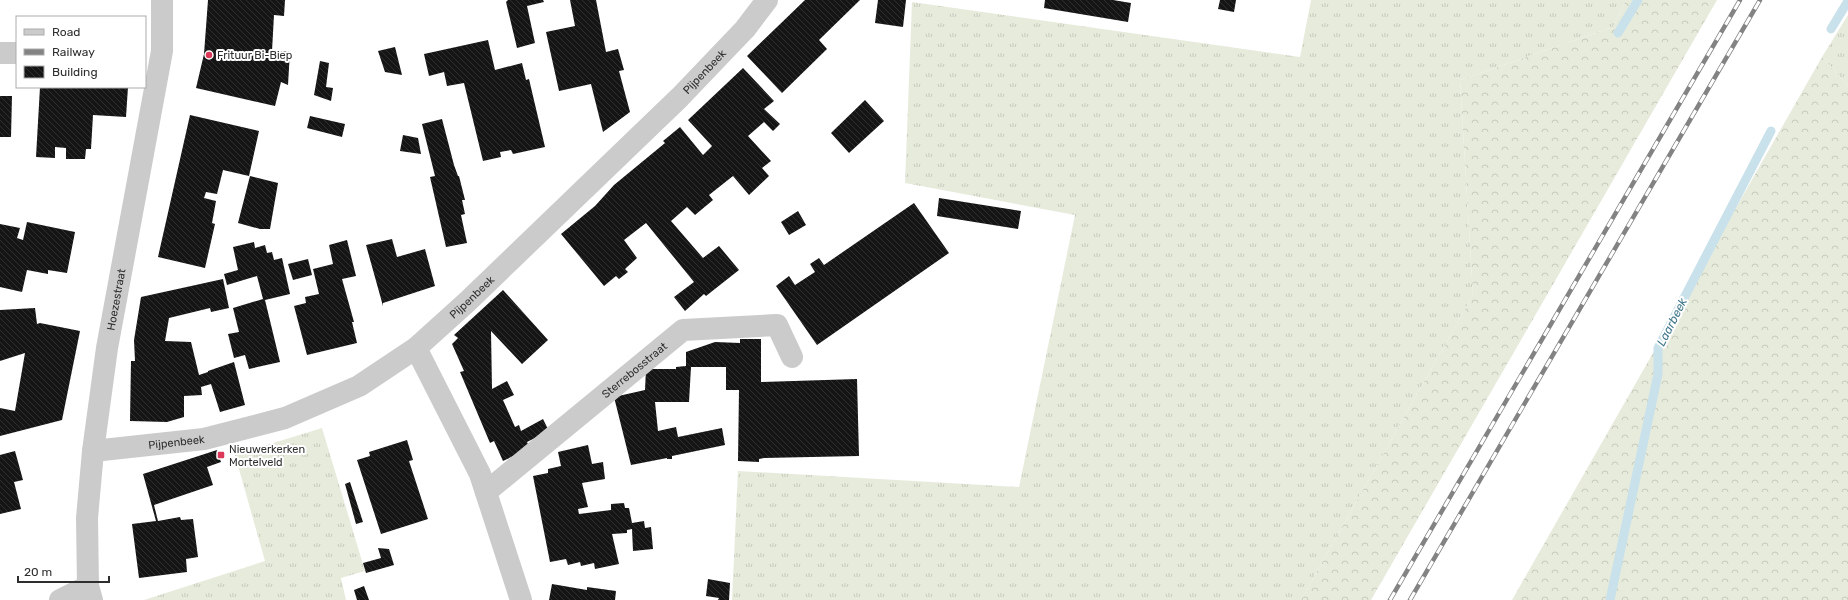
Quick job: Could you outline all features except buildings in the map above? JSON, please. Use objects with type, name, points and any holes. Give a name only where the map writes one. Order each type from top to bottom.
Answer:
[{"type":"street","name":"Hoezestraat","points":[[90,593],[88,518],[93,451],[107,348],[162,0]]},
{"type":"street","name":"Pijpenbeek","points":[[93,451],[204,439],[285,418],[359,386],[416,348],[473,297],[680,97],[745,29],[767,0]]},
{"type":"street","points":[[0,53],[16,53]]},
{"type":"street","name":"Sterrebosstraat","points":[[486,492],[683,330],[777,325],[792,357]]},
{"type":"street","points":[[416,348],[480,474],[521,600]]},
{"type":"street","points":[[60,600],[90,593]]},
{"type":"green space","points":[[1311,0],[1626,0],[1613,27],[1460,80],[1473,295],[1301,600],[732,600],[738,471],[1019,487],[1075,215],[905,183],[912,2],[1300,57]]},
{"type":"green space","points":[[1626,0],[1717,0],[1371,600],[1301,600],[1473,295],[1460,80],[1613,27]]},
{"type":"green space","points":[[1848,15],[1848,86],[1822,57]]},
{"type":"green space","points":[[1822,57],[1848,86],[1848,600],[1512,600]]},
{"type":"green space","points":[[322,428],[365,571],[341,578],[346,600],[144,600],[265,561],[235,455]]},
{"type":"waterway","points":[[1618,33],[1638,0]]},
{"type":"waterway","name":"Laarbeek","points":[[1831,29],[1848,1]]},
{"type":"waterway","name":"Laarbeek","points":[[1610,600],[1658,374],[1658,348],[1771,131]]},
{"type":"railway","points":[[1390,600],[1740,0]]},
{"type":"railway","points":[[1410,600],[1760,0]]},
{"type":"place","name":"Frituur Bi-Biep","points":[[209,55]]},
{"type":"place","name":"Nieuwerkerken Mortelveld","points":[[221,455]]}]
